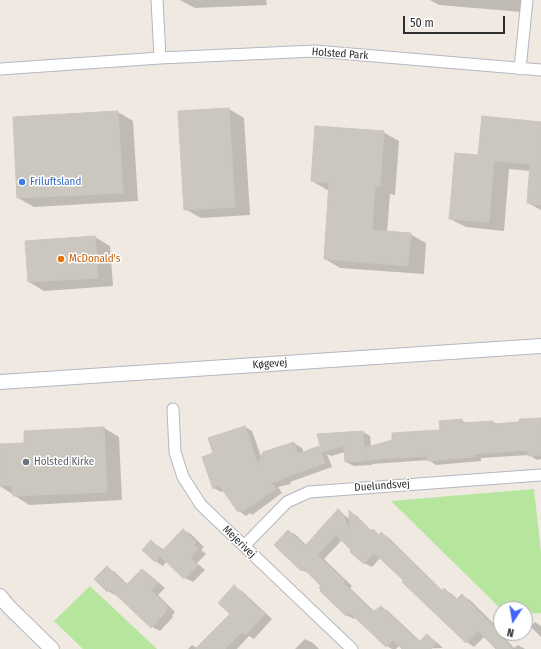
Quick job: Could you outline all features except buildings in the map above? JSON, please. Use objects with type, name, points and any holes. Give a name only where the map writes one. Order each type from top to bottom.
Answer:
[{"type":"street","points":[[157,0],[160,58]]},
{"type":"street","points":[[520,69],[527,0]]},
{"type":"street","name":"Holsted Park","points":[[0,69],[160,58],[314,51],[541,70]]},
{"type":"street","name":"Køgevej","points":[[0,382],[541,346]]},
{"type":"street","name":"Mejerivej","points":[[173,409],[175,452],[183,477],[201,505],[352,649]]},
{"type":"street","name":"Duelundsvej","points":[[244,546],[287,502],[309,492],[541,475]]},
{"type":"street","points":[[0,596],[8,606],[52,649]]},
{"type":"green space","points":[[534,489],[541,553],[541,613],[533,614],[533,601],[493,601],[391,501]]},
{"type":"green space","points":[[90,586],[157,649],[83,649],[54,621]]},
{"type":"place","name":"Friluftsland","points":[[22,182]]},
{"type":"place","name":"McDonald's","points":[[61,259]]},
{"type":"place","name":"Holsted Kirke","points":[[26,462]]}]
